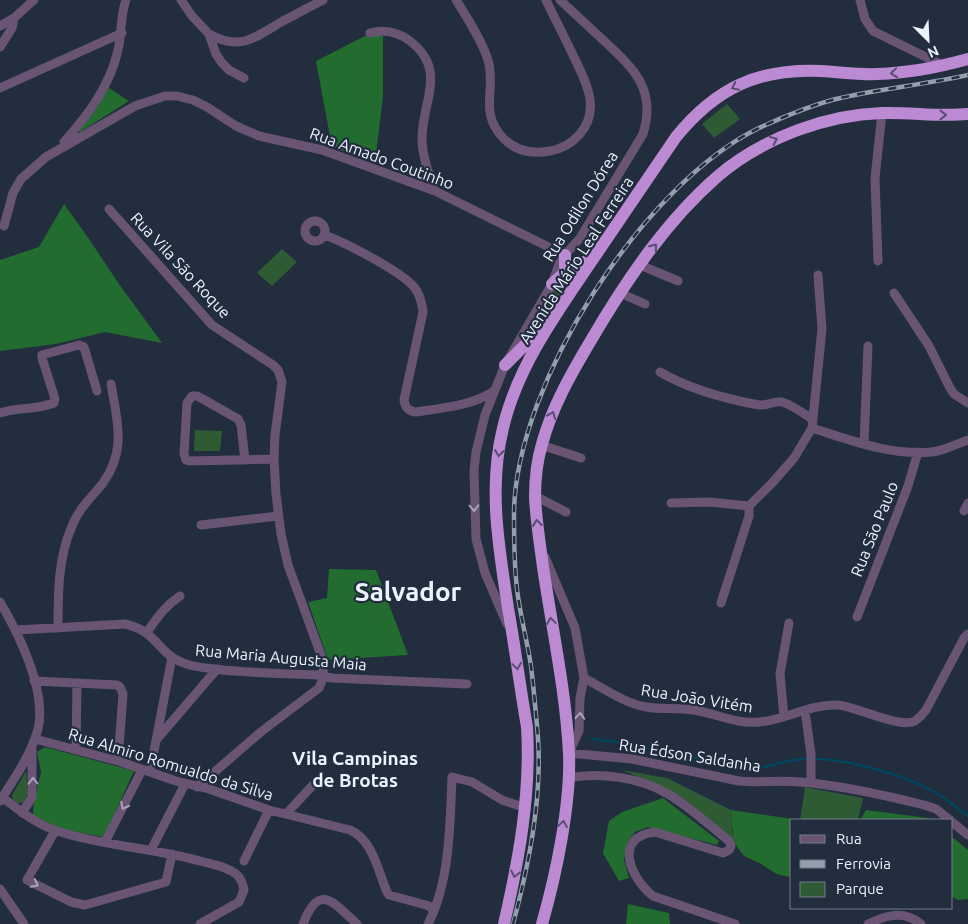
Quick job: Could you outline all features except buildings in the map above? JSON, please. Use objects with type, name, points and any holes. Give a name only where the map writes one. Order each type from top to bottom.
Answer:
[{"type":"highway","name":"Avenida Mário Leal Ferreira","points":[[504,924],[526,808],[528,770],[527,727],[501,563],[496,516],[496,491],[499,448],[503,428],[516,388],[530,360],[557,312],[676,137],[703,109],[723,93],[756,78],[775,73],[803,71],[878,74],[942,65],[968,59]]},
{"type":"highway","points":[[542,924],[562,833],[569,753],[541,549],[535,496],[535,477],[541,445],[549,421],[566,385],[620,293],[640,264],[694,200],[719,175],[745,156],[775,140],[812,125],[847,117],[882,113],[968,114]]},
{"type":"highway","points":[[552,284],[561,276],[574,270],[596,254]]},
{"type":"highway","points":[[565,255],[566,268],[574,270]]},
{"type":"highway","points":[[505,365],[557,312]]},
{"type":"street","points":[[0,26],[14,18],[34,0]]},
{"type":"street","points":[[58,148],[89,112],[114,66],[122,33],[126,0]]},
{"type":"street","points":[[181,0],[192,16],[209,34],[219,40],[228,42],[254,38],[323,0]]},
{"type":"street","points":[[456,0],[484,50],[489,63],[488,107],[492,122],[505,140],[514,147],[531,153],[554,150],[574,141],[584,129],[590,112],[590,94],[585,80],[546,0]]},
{"type":"street","name":"Rua Odilon Dórea","points":[[513,639],[486,573],[476,539],[474,470],[476,452],[485,414],[505,365],[552,284],[559,264],[580,238],[604,199],[643,134],[648,117],[647,98],[640,80],[628,64],[560,0]]},
{"type":"street","points":[[860,0],[864,19],[873,31],[942,65]]},
{"type":"street","points":[[0,47],[12,28],[14,18]]},
{"type":"street","points":[[370,33],[380,30],[402,35],[420,50],[430,68],[431,89],[422,136],[423,150],[435,191]]},
{"type":"street","points":[[0,88],[122,33]]},
{"type":"street","points":[[209,34],[216,54],[222,63],[229,70],[244,78]]},
{"type":"street","name":"Rua Amado Coutinho","points":[[4,226],[12,193],[21,179],[46,157],[58,148],[135,106],[165,96],[177,96],[208,106],[236,126],[259,136],[322,150],[435,191],[565,255]]},
{"type":"street","points":[[878,261],[875,178],[882,113]]},
{"type":"street","name":"Rua Vila São Roque","points":[[109,209],[212,325],[273,364],[278,370],[282,388],[275,435],[274,459],[278,516],[288,565],[318,645],[324,676]]},
{"type":"street","points":[[324,235],[338,240],[399,274],[419,295],[423,312],[404,400],[407,408],[416,412],[467,403],[487,396],[494,391]]},
{"type":"street","points":[[640,264],[678,281]]},
{"type":"street","points":[[721,603],[732,572],[748,516],[749,506],[794,458],[812,423],[822,329],[818,275]]},
{"type":"street","points":[[620,293],[644,304]]},
{"type":"street","points":[[894,293],[930,346],[954,394],[968,403]]},
{"type":"street","points":[[0,413],[9,410],[36,408],[54,403],[55,399],[42,355],[79,345],[84,347],[97,391]]},
{"type":"street","points":[[864,444],[868,346]]},
{"type":"street","points":[[660,372],[688,386],[744,402],[766,405],[778,401],[784,402],[812,423],[878,448],[932,452],[968,440]]},
{"type":"street","points":[[58,628],[58,587],[67,539],[78,512],[103,482],[117,456],[119,433],[110,384]]},
{"type":"street","points":[[244,460],[241,425],[238,419],[197,396],[189,399],[187,403],[184,458],[189,461],[244,460],[274,459]]},
{"type":"street","points":[[467,403],[477,405],[485,414]]},
{"type":"street","points":[[541,445],[581,458]]},
{"type":"street","name":"Rua São Paulo","points":[[856,617],[908,486],[918,452]]},
{"type":"street","points":[[535,496],[566,512]]},
{"type":"street","points":[[672,503],[709,502],[749,506]]},
{"type":"street","points":[[201,525],[278,516]]},
{"type":"street","points":[[541,549],[575,628],[584,678],[580,698],[579,731],[569,753]]},
{"type":"street","points":[[147,632],[168,604],[180,596]]},
{"type":"street","points":[[0,602],[24,648],[34,682],[39,718],[34,742],[32,797],[22,813]]},
{"type":"street","points":[[784,717],[780,674],[789,623]]},
{"type":"street","name":"Rua Maria Augusta Maia","points":[[16,630],[125,624],[147,632],[172,657],[188,665],[332,678],[467,684]]},
{"type":"street","name":"Rua João Vitém","points":[[584,678],[629,702],[648,707],[686,708],[737,721],[750,722],[784,717],[828,706],[838,706],[906,722],[915,720],[926,710],[964,638],[968,634]]},
{"type":"street","points":[[105,842],[146,771],[156,740],[172,657]]},
{"type":"street","points":[[156,740],[217,669]]},
{"type":"street","points":[[197,787],[262,731],[319,688],[324,676]]},
{"type":"street","points":[[34,682],[117,686],[122,691],[118,761]]},
{"type":"street","points":[[76,750],[77,683]]},
{"type":"street","points":[[805,711],[811,758],[811,783]]},
{"type":"street","points":[[34,742],[1,799],[30,819],[55,831],[172,854],[221,867],[235,873],[244,885],[243,896],[239,902],[200,924]]},
{"type":"street","name":"Rua Almiro Romualdo da Silva","points":[[34,742],[118,761],[269,810],[350,830],[358,834],[368,844],[389,895],[426,905],[433,911]]},
{"type":"street","name":"Rua Édson Saldanha","points":[[569,753],[632,759],[738,781],[811,783],[839,787],[924,805],[936,809],[948,819]]},
{"type":"street","points":[[568,778],[599,775],[630,779],[654,787],[676,799],[729,840],[731,846],[729,850],[723,853],[655,832],[646,833],[637,838],[633,843],[630,851],[630,863],[635,877],[644,889],[653,896],[735,924]]},
{"type":"street","points":[[428,924],[437,905],[446,857],[451,819],[452,778],[472,782],[502,800],[526,808]]},
{"type":"street","points":[[151,850],[185,784]]},
{"type":"street","points":[[286,814],[313,785]]},
{"type":"street","points":[[244,861],[269,810]]},
{"type":"street","name":"Rua Édson Saldanha","points":[[953,823],[968,836]]},
{"type":"street","points":[[55,831],[27,880],[77,904],[92,904],[166,882],[172,854]]},
{"type":"street","points":[[0,889],[24,924]]},
{"type":"street","points":[[303,924],[310,906],[324,899],[334,903],[357,924]]},
{"type":"street","points":[[868,924],[881,918],[903,915],[914,919],[920,924]]},
{"type":"green space","points":[[365,36],[383,36],[383,96],[375,162],[332,147],[316,61]]},
{"type":"green space","points":[[109,88],[129,101],[80,132],[79,130],[92,115]]},
{"type":"green space","points":[[727,104],[740,119],[714,138],[702,124]]},
{"type":"green space","points":[[64,204],[162,343],[105,332],[56,344],[0,351],[0,260],[39,247]]},
{"type":"green space","points":[[282,249],[297,262],[272,286],[257,273]]},
{"type":"green space","points":[[574,274],[524,342],[547,298],[559,281]]},
{"type":"green space","points":[[195,430],[222,431],[220,451],[194,451]]},
{"type":"green space","points":[[329,569],[376,570],[408,655],[328,660],[308,602],[327,598]]},
{"type":"green space","points":[[45,747],[134,771],[104,837],[61,829],[33,815],[41,772],[37,752]]},
{"type":"green space","points":[[622,770],[667,778],[731,810],[732,831],[738,847],[664,788]]},
{"type":"green space","points":[[26,771],[28,793],[23,803],[17,803],[13,800],[12,795]]},
{"type":"green space","points":[[805,787],[863,798],[858,819],[800,819]]},
{"type":"green space","points":[[663,798],[719,841],[717,845],[648,827],[635,832],[627,843],[624,860],[629,878],[619,881],[603,853],[609,821],[622,812]]},
{"type":"green space","points":[[731,810],[792,819],[790,819],[790,877],[777,874],[741,853],[735,842]]},
{"type":"green space","points":[[866,810],[930,819],[861,819]]},
{"type":"green space","points":[[953,838],[968,850],[968,899],[958,900],[953,898]]},
{"type":"green space","points":[[628,904],[669,913],[670,924],[626,924]]},
{"type":"waterway","points":[[591,739],[625,743],[742,767],[764,767],[805,759],[820,759],[853,764],[889,773],[921,785],[943,797],[968,816]]},
{"type":"railway","points":[[513,924],[533,832],[539,761],[531,666],[516,580],[514,512],[520,461],[537,405],[562,349],[594,293],[631,240],[672,193],[715,155],[759,128],[795,112],[832,100],[968,75]]},
{"type":"district","name":"Salvador","points":[[408,592]]},
{"type":"district","name":"Vila Campinas de Brotas","points":[[355,769]]}]
